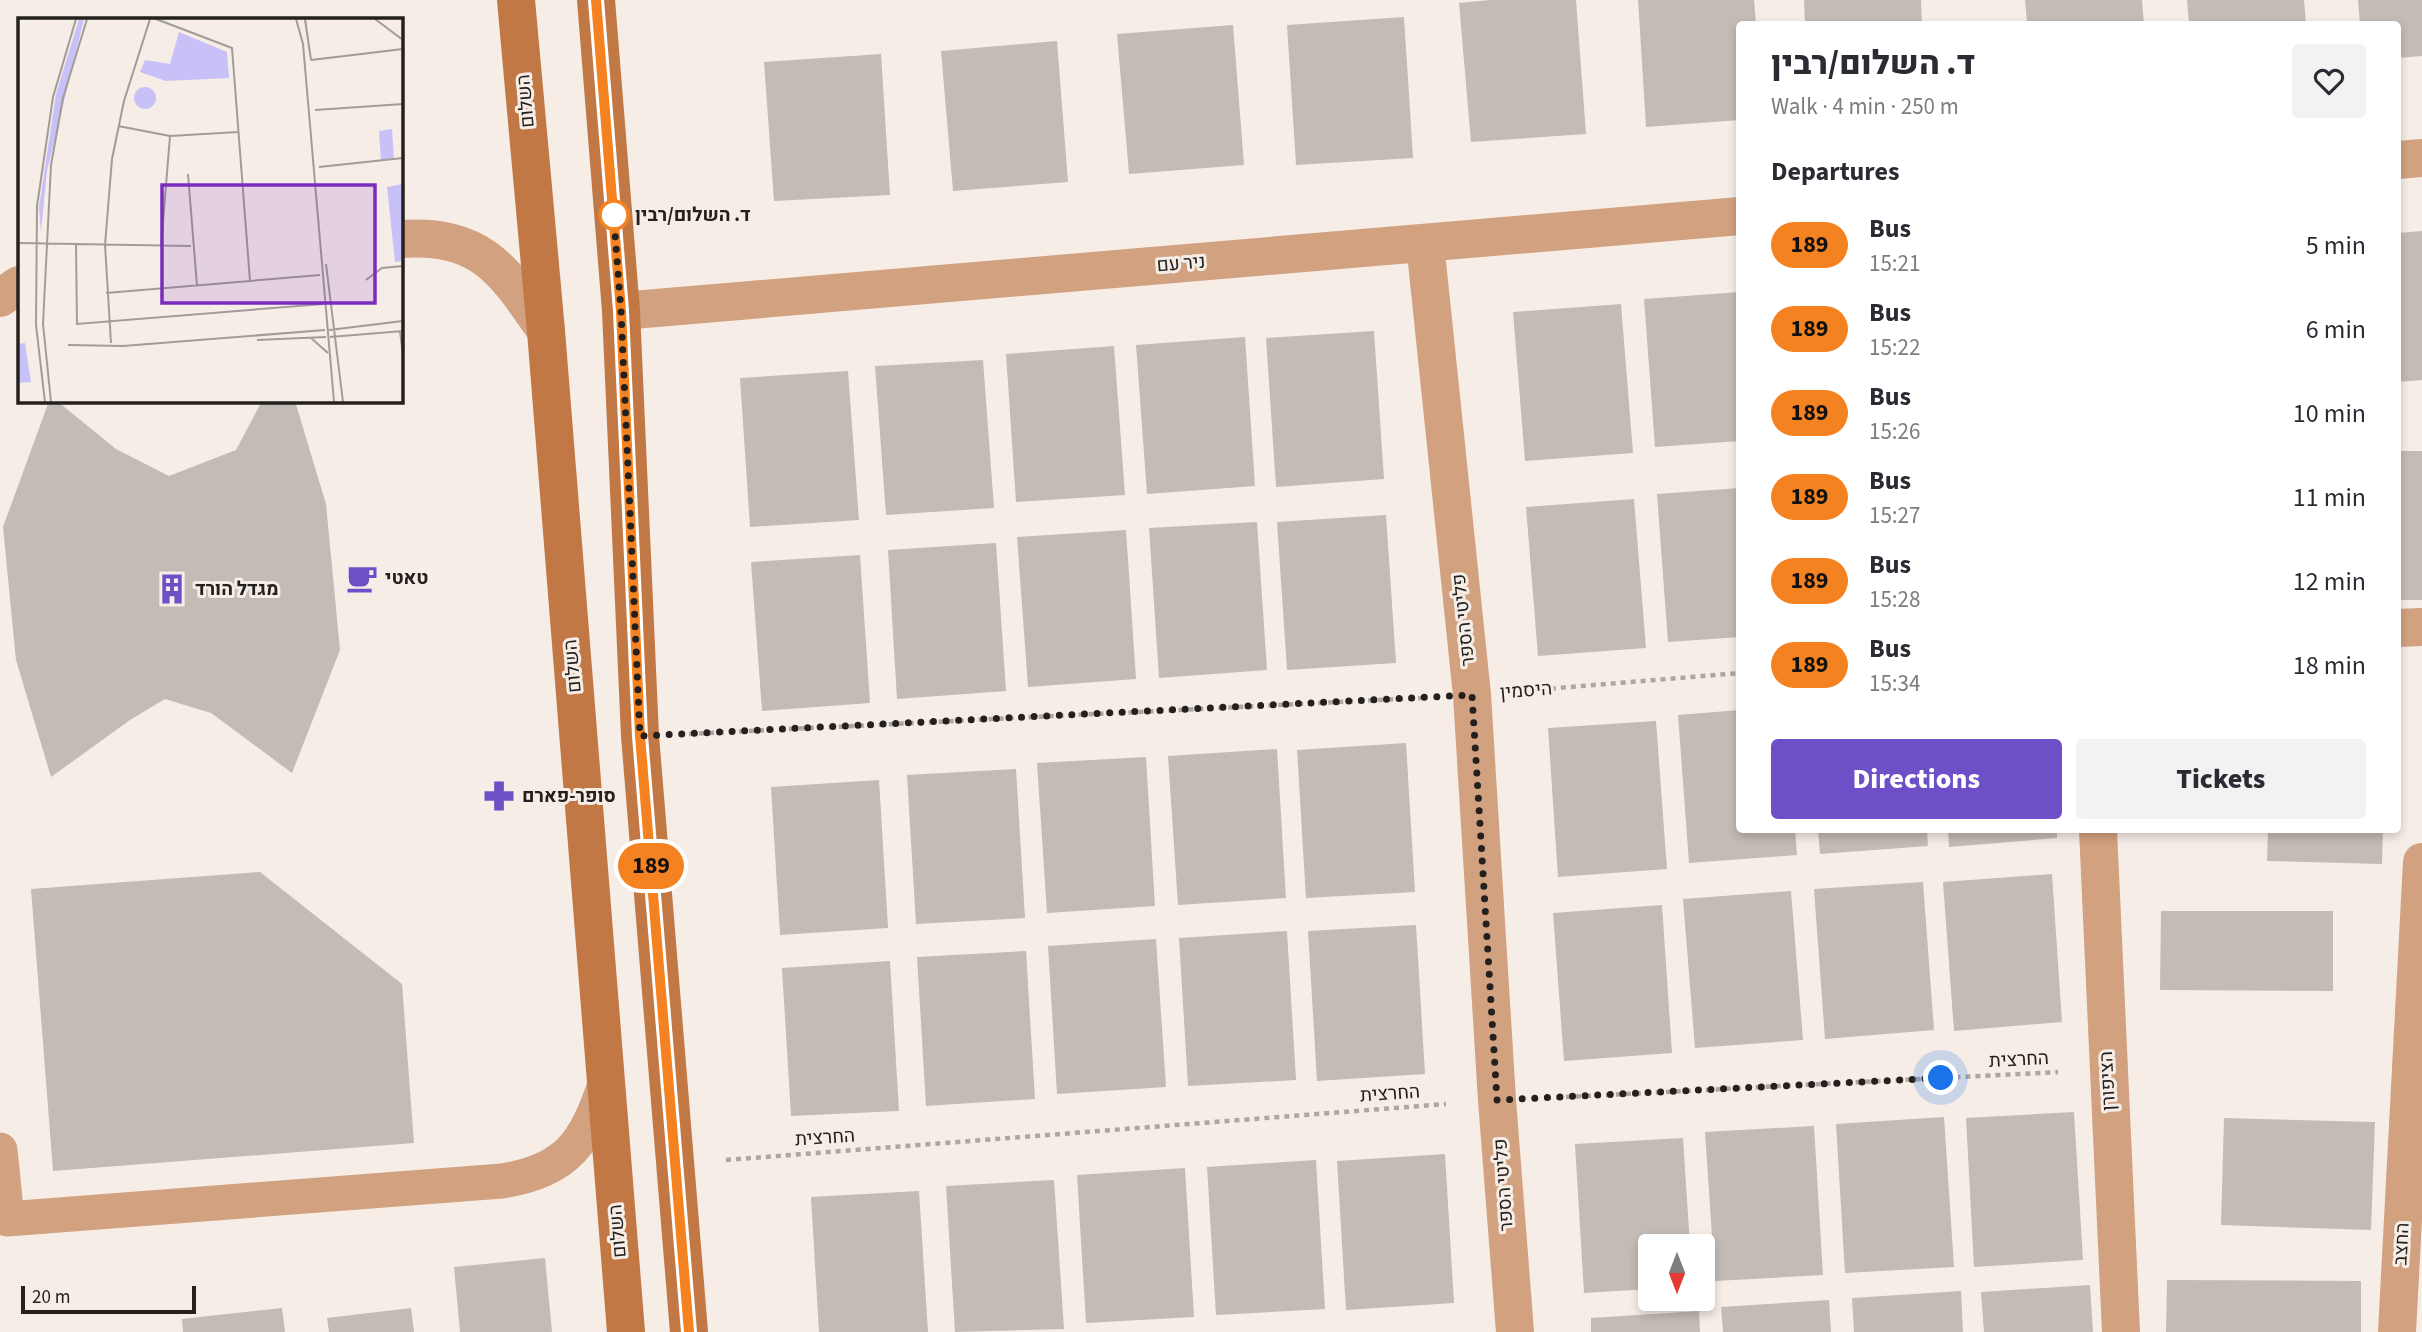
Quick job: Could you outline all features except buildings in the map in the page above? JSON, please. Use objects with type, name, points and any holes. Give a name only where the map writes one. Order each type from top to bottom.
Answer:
[{"type":"main road","name":"השלום","points":[[516,0],[546,331],[626,1332]]},
{"type":"main road","points":[[596,0],[621,311],[640,736],[689,1332]]},
{"type":"street","points":[[2401,160],[2422,158]]},
{"type":"street","name":"ניר עם","points":[[621,311],[1736,216]]},
{"type":"street","points":[[402,239],[430,237],[450,241],[468,247],[484,257],[512,284],[546,331]]},
{"type":"street","name":"פליטי הספר","points":[[1424,243],[1472,695],[1497,1100],[1515,1332]]},
{"type":"street","points":[[0,298],[18,286]]},
{"type":"street","points":[[2401,628],[2422,627]]},
{"type":"street","name":"הציפורן","points":[[2098,833],[2121,1332]]},
{"type":"street","name":"החצב","points":[[2397,1332],[2422,862]]},
{"type":"lane","points":[[0,1150],[7,1219],[502,1181],[526,1178],[550,1168],[568,1153],[586,1132],[606,1081]]},
{"type":"path","name":"היסמין","points":[[640,736],[1472,695],[1736,673]]},
{"type":"path","name":"החרצית","points":[[675,1164],[1497,1100],[2108,1070]]},
{"type":"bus line","name":"189","points":[[596,0],[621,311],[640,736],[689,1332]]},
{"type":"place","name":"ד. השלום/רבין","points":[[614,215]]},
{"type":"place","name":"טאטי","points":[[362,578]]},
{"type":"place","name":"מגדל הורד","points":[[172,589]]},
{"type":"place","name":"סופר-פארם","points":[[499,796]]},
{"type":"route","points":[[614,215],[613,207],[621,311],[640,736],[1472,695],[1497,1100],[1941,1078]]}]
